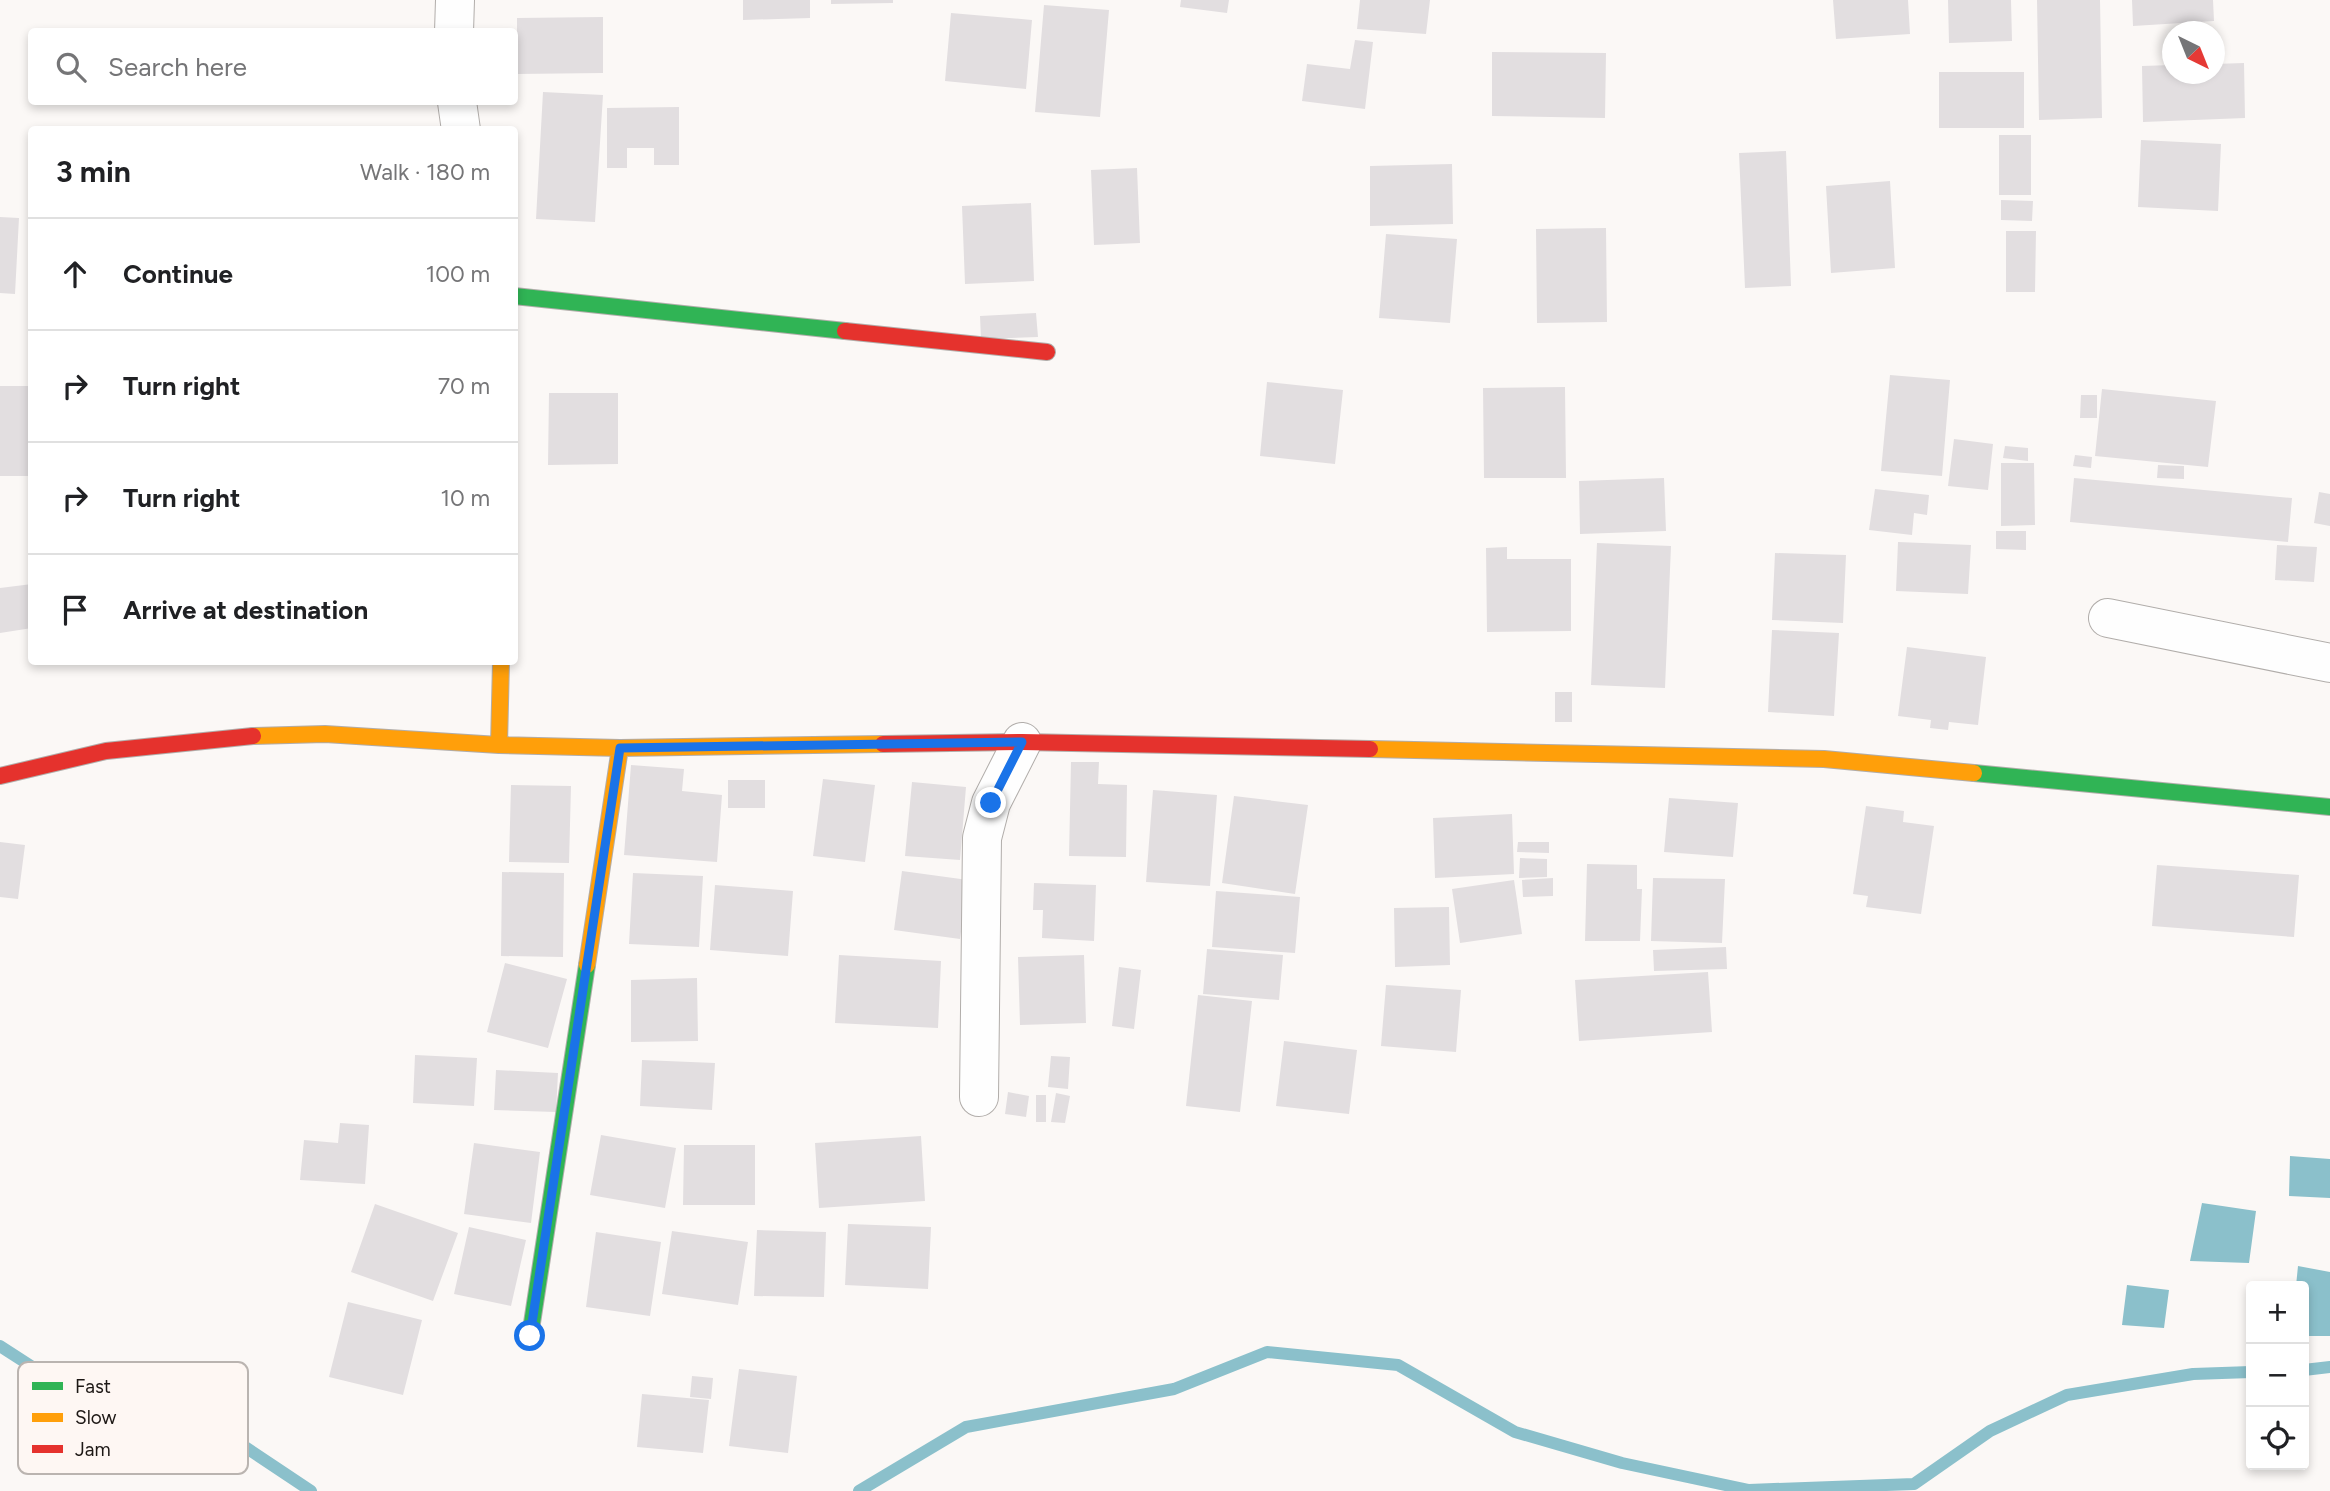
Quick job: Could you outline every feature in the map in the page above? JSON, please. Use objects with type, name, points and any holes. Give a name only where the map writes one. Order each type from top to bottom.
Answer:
[{"type":"street","points":[[454,28],[455,0]]},
{"type":"street","points":[[457,105],[460,126]]},
{"type":"street","points":[[518,296],[1047,352]]},
{"type":"street","points":[[2108,618],[2330,663]]},
{"type":"street","points":[[499,745],[501,665]]},
{"type":"street","points":[[0,776],[106,751],[237,736],[326,734],[499,745],[620,748],[1022,742],[1824,759],[2330,807]]},
{"type":"street","points":[[979,1097],[982,838],[991,803],[1022,742]]},
{"type":"street","points":[[530,1336],[620,748]]},
{"type":"water","points":[[2290,1156],[2330,1159],[2330,1198],[2289,1196]]},
{"type":"water","points":[[2202,1203],[2256,1211],[2249,1263],[2190,1261]]},
{"type":"water","points":[[2298,1266],[2330,1272],[2330,1336],[2309,1336],[2309,1281],[2296,1281]]},
{"type":"water","points":[[2127,1285],[2169,1290],[2164,1328],[2122,1325]]},
{"type":"building","points":[[743,0],[810,0],[810,18],[743,20]]},
{"type":"building","points":[[831,0],[893,0],[893,3],[831,4]]},
{"type":"building","points":[[1181,0],[1229,0],[1227,13],[1180,7]]},
{"type":"building","points":[[1360,0],[1430,0],[1426,34],[1357,29]]},
{"type":"building","points":[[1833,0],[1908,0],[1910,34],[1836,39]]},
{"type":"building","points":[[1948,0],[2011,0],[2012,41],[1949,43]]},
{"type":"building","points":[[2037,0],[2100,0],[2102,118],[2039,120]]},
{"type":"building","points":[[2132,0],[2213,0],[2214,21],[2162,21],[2162,24],[2133,26]]},
{"type":"building","points":[[1044,5],[1109,10],[1100,117],[1035,112]]},
{"type":"building","points":[[951,13],[1032,20],[1026,89],[945,81]]},
{"type":"building","points":[[603,17],[603,73],[518,74],[517,18]]},
{"type":"building","points":[[1355,40],[1373,42],[1365,109],[1302,101],[1307,64],[1350,69]]},
{"type":"building","points":[[1492,52],[1606,53],[1605,118],[1492,116]]},
{"type":"building","points":[[2244,63],[2245,118],[2143,122],[2142,66],[2162,65],[2162,84],[2225,84],[2225,64]]},
{"type":"building","points":[[1939,72],[2024,72],[2024,128],[1939,128]]},
{"type":"building","points":[[543,92],[603,95],[595,222],[536,219]]},
{"type":"building","points":[[679,107],[679,165],[654,165],[654,148],[627,148],[627,168],[607,168],[607,108]]},
{"type":"building","points":[[1999,135],[2031,135],[2031,195],[1999,195]]},
{"type":"building","points":[[2141,140],[2221,144],[2218,211],[2138,207]]},
{"type":"building","points":[[1786,151],[1791,286],[1745,288],[1739,153]]},
{"type":"building","points":[[1452,164],[1453,224],[1370,226],[1370,166]]},
{"type":"building","points":[[1137,168],[1140,243],[1094,245],[1091,170]]},
{"type":"building","points":[[1890,181],[1895,268],[1831,273],[1826,186]]},
{"type":"building","points":[[2001,200],[2033,201],[2032,221],[2001,220]]},
{"type":"building","points":[[1031,203],[1034,281],[965,284],[962,206]]},
{"type":"building","points":[[0,217],[19,218],[15,294],[0,293]]},
{"type":"building","points":[[1606,228],[1607,322],[1537,323],[1536,229]]},
{"type":"building","points":[[2006,231],[2036,231],[2035,292],[2006,292]]},
{"type":"building","points":[[1386,234],[1457,239],[1450,323],[1379,318]]},
{"type":"building","points":[[1036,313],[1038,337],[981,339],[980,316]]},
{"type":"building","points":[[1890,375],[1950,380],[1942,476],[1881,471]]},
{"type":"building","points":[[1267,382],[1343,390],[1335,464],[1260,456]]},
{"type":"building","points":[[0,386],[28,386],[28,476],[0,476]]},
{"type":"building","points":[[1565,387],[1566,478],[1484,478],[1483,388]]},
{"type":"building","points":[[2102,389],[2216,401],[2208,467],[2095,456]]},
{"type":"building","points":[[549,393],[618,393],[618,464],[548,465]]},
{"type":"building","points":[[2081,395],[2097,395],[2097,418],[2080,418]]},
{"type":"building","points":[[1954,439],[1993,444],[1988,490],[1948,486]]},
{"type":"building","points":[[2005,446],[2028,448],[2028,461],[2003,458]]},
{"type":"building","points":[[2075,455],[2092,457],[2091,468],[2073,466]]},
{"type":"building","points":[[2001,463],[2034,463],[2035,525],[2001,526]]},
{"type":"building","points":[[2158,465],[2184,466],[2184,479],[2157,478]]},
{"type":"building","points":[[1664,478],[1666,531],[1580,534],[1579,481]]},
{"type":"building","points":[[2074,478],[2292,498],[2288,542],[2070,522]]},
{"type":"building","points":[[1875,489],[1929,495],[1927,515],[1914,513],[1912,535],[1869,530]]},
{"type":"building","points":[[2319,492],[2330,494],[2330,526],[2314,523]]},
{"type":"building","points":[[1996,531],[2026,531],[2026,550],[1996,549]]},
{"type":"building","points":[[1898,542],[1971,545],[1968,594],[1896,591]]},
{"type":"building","points":[[1597,543],[1671,546],[1665,688],[1591,685]]},
{"type":"building","points":[[2277,545],[2317,547],[2314,582],[2275,580]]},
{"type":"building","points":[[1507,547],[1507,559],[1571,559],[1571,631],[1487,632],[1486,548]]},
{"type":"building","points":[[1775,553],[1846,555],[1843,623],[1772,620]]},
{"type":"building","points":[[28,584],[28,629],[0,633],[0,588]]},
{"type":"building","points":[[1772,630],[1839,633],[1834,716],[1768,712]]},
{"type":"building","points":[[1907,647],[1986,657],[1978,725],[1949,722],[1948,730],[1930,728],[1931,720],[1898,716]]},
{"type":"building","points":[[1555,692],[1572,692],[1572,722],[1555,722]]},
{"type":"building","points":[[1071,762],[1099,762],[1098,784],[1127,785],[1126,857],[1069,856]]},
{"type":"building","points":[[631,765],[684,769],[682,791],[722,795],[717,862],[624,855]]},
{"type":"building","points":[[823,779],[875,785],[865,862],[813,856]]},
{"type":"building","points":[[728,780],[765,780],[765,808],[728,808]]},
{"type":"building","points":[[912,782],[966,787],[960,860],[905,856]]},
{"type":"building","points":[[511,785],[571,786],[569,863],[509,862]]},
{"type":"building","points":[[1153,790],[1217,795],[1210,886],[1146,882]]},
{"type":"building","points":[[1234,796],[1308,805],[1295,894],[1222,883]]},
{"type":"building","points":[[1669,798],[1738,803],[1733,857],[1664,852]]},
{"type":"building","points":[[1866,806],[1904,811],[1903,822],[1934,826],[1921,914],[1866,907],[1868,896],[1853,894]]},
{"type":"building","points":[[1512,814],[1514,874],[1435,878],[1433,818]]},
{"type":"building","points":[[0,842],[25,845],[18,899],[0,897]]},
{"type":"building","points":[[1518,842],[1549,842],[1549,853],[1517,852]]},
{"type":"building","points":[[1520,858],[1547,859],[1547,877],[1519,878]]},
{"type":"building","points":[[1587,864],[1637,865],[1637,889],[1642,889],[1640,941],[1585,941]]},
{"type":"building","points":[[2157,865],[2299,875],[2294,937],[2152,926]]},
{"type":"building","points":[[902,871],[968,880],[960,939],[894,930]]},
{"type":"building","points":[[502,872],[564,873],[563,957],[501,956]]},
{"type":"building","points":[[633,873],[703,876],[699,947],[629,944]]},
{"type":"building","points":[[1553,878],[1553,896],[1523,897],[1522,880]]},
{"type":"building","points":[[1653,878],[1725,879],[1722,943],[1651,941]]},
{"type":"building","points":[[1514,880],[1522,934],[1460,943],[1452,889]]},
{"type":"building","points":[[1034,883],[1096,885],[1094,941],[1042,938],[1043,910],[1033,910]]},
{"type":"building","points":[[715,885],[793,891],[788,956],[710,950]]},
{"type":"building","points":[[1216,891],[1300,897],[1295,953],[1212,947]]},
{"type":"building","points":[[1449,907],[1450,965],[1395,967],[1394,908]]},
{"type":"building","points":[[1726,947],[1727,969],[1654,971],[1653,950]]},
{"type":"building","points":[[1207,949],[1283,955],[1279,1000],[1203,994]]},
{"type":"building","points":[[839,955],[941,961],[938,1028],[835,1023]]},
{"type":"building","points":[[1084,955],[1086,1023],[1020,1025],[1018,957]]},
{"type":"building","points":[[505,963],[567,979],[548,1048],[487,1032]]},
{"type":"building","points":[[1119,967],[1141,970],[1134,1029],[1112,1026]]},
{"type":"building","points":[[1708,972],[1712,1032],[1579,1041],[1575,980]]},
{"type":"building","points":[[697,978],[698,1041],[631,1042],[631,980]]},
{"type":"building","points":[[1386,985],[1461,990],[1456,1052],[1381,1046]]},
{"type":"building","points":[[1198,995],[1252,1001],[1240,1112],[1186,1106]]},
{"type":"building","points":[[1284,1041],[1357,1050],[1349,1114],[1276,1106]]},
{"type":"building","points":[[415,1055],[477,1058],[474,1106],[413,1103]]},
{"type":"building","points":[[1051,1056],[1070,1057],[1068,1089],[1048,1087]]},
{"type":"building","points":[[642,1060],[715,1063],[712,1110],[640,1106]]},
{"type":"building","points":[[496,1070],[558,1073],[556,1112],[494,1110]]},
{"type":"building","points":[[1008,1092],[1029,1096],[1026,1117],[1005,1114]]},
{"type":"building","points":[[1056,1093],[1070,1096],[1065,1123],[1051,1122]]},
{"type":"building","points":[[1036,1095],[1046,1095],[1046,1122],[1036,1122]]},
{"type":"building","points":[[340,1123],[369,1125],[365,1184],[300,1180],[304,1140],[338,1143]]},
{"type":"building","points":[[601,1135],[676,1148],[665,1208],[590,1195]]},
{"type":"building","points":[[921,1136],[925,1201],[819,1208],[815,1143]]},
{"type":"building","points":[[474,1143],[540,1152],[531,1223],[464,1214]]},
{"type":"building","points":[[684,1145],[755,1145],[755,1205],[683,1205]]},
{"type":"building","points":[[375,1204],[458,1233],[433,1301],[351,1272]]},
{"type":"building","points":[[848,1224],[931,1227],[928,1289],[845,1285]]},
{"type":"building","points":[[469,1227],[526,1240],[511,1306],[454,1294]]},
{"type":"building","points":[[757,1230],[826,1232],[824,1297],[754,1296]]},
{"type":"building","points":[[672,1231],[748,1242],[738,1305],[662,1294]]},
{"type":"building","points":[[596,1232],[661,1242],[650,1316],[586,1307]]},
{"type":"building","points":[[348,1302],[422,1320],[403,1395],[329,1377]]},
{"type":"building","points":[[739,1369],[797,1376],[788,1453],[729,1446]]},
{"type":"building","points":[[692,1376],[713,1378],[711,1399],[690,1397]]},
{"type":"building","points":[[642,1394],[709,1400],[703,1453],[637,1447]]},
{"type":"waterway","points":[[0,1346],[25,1362]]},
{"type":"waterway","points":[[859,1491],[966,1427],[1174,1389],[1267,1352],[1398,1365],[1515,1432],[1622,1463],[1749,1490],[1914,1484],[1990,1431],[2067,1395],[2193,1374],[2246,1372]]},
{"type":"waterway","points":[[2309,1369],[2330,1367]]},
{"type":"waterway","points":[[248,1449],[311,1491]]},
{"type":"traffic: fast","points":[[518,296],[845,331]]},
{"type":"traffic: fast","points":[[1974,773],[2330,807]]},
{"type":"traffic: fast","points":[[530,1336],[587,965]]},
{"type":"traffic: slow","points":[[501,665],[499,745],[620,748],[883,744]]},
{"type":"traffic: slow","points":[[253,736],[325,734],[499,745]]},
{"type":"traffic: slow","points":[[587,965],[620,748]]},
{"type":"traffic: slow","points":[[1370,749],[1824,759],[1974,773]]},
{"type":"traffic: jam","points":[[845,331],[1047,352]]},
{"type":"traffic: jam","points":[[0,776],[106,751],[253,736]]},
{"type":"traffic: jam","points":[[883,744],[1022,742],[1370,749]]},
{"type":"route","points":[[530,1336],[620,748],[1022,742],[991,803]]}]
